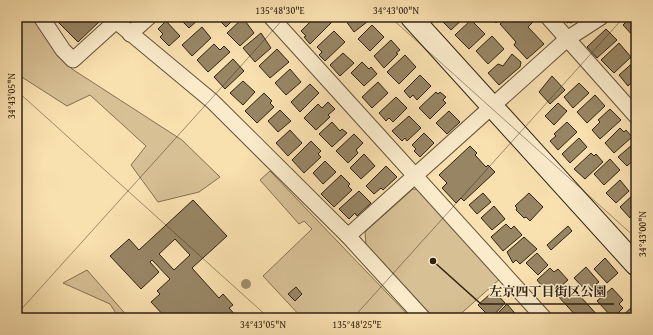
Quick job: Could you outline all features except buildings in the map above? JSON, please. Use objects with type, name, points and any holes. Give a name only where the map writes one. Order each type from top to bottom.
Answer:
[{"type":"street","points":[[42,17],[63,50],[72,60],[113,20],[186,78],[212,101],[348,236],[423,318]]},
{"type":"street","points":[[130,34],[149,17]]},
{"type":"street","points":[[271,17],[544,318]]},
{"type":"street","points":[[411,17],[636,265]]},
{"type":"street","points":[[548,17],[636,116]]},
{"type":"street","points":[[348,236],[567,39],[600,17]]},
{"type":"shaded area","points":[[17,17],[35,17],[59,54],[72,69],[182,140],[220,177],[199,192],[158,202],[131,165],[146,146],[90,95],[67,106],[17,74]]},
{"type":"shaded area","points":[[270,171],[411,318],[302,318],[263,276],[312,229],[304,221],[299,224],[260,180]]},
{"type":"shaded area","points":[[413,189],[421,190],[501,278],[456,318],[434,318],[366,244],[365,232]]},
{"type":"shaded area","points":[[87,270],[129,318],[119,318],[110,304],[63,283]]},
{"type":"place","name":"左京四丁目街区公園","points":[[433,261]]}]
